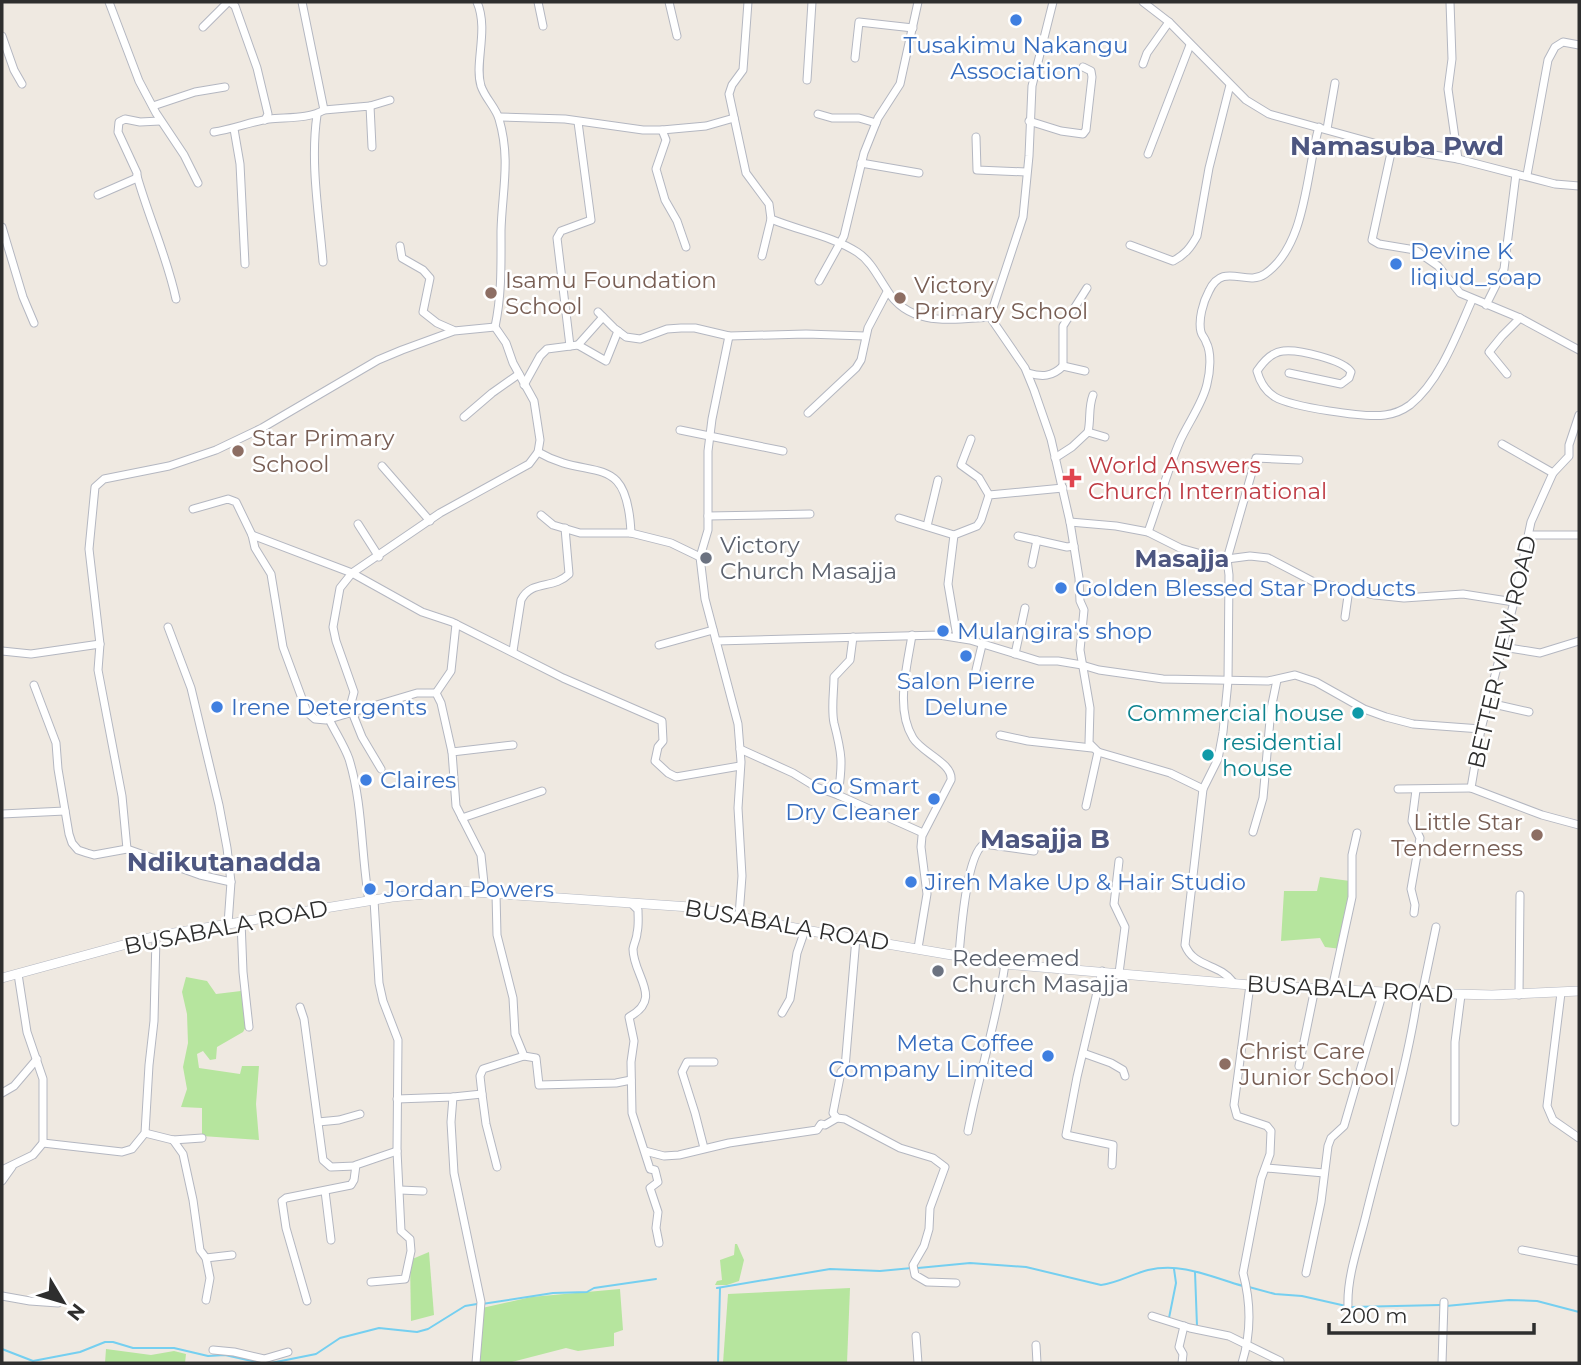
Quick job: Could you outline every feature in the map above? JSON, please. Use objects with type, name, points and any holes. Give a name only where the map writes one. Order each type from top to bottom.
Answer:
[{"type":"street","points":[[109,2],[139,81],[198,183]]},
{"type":"street","points":[[203,27],[229,2],[235,6],[257,68],[268,114],[265,120]]},
{"type":"street","points":[[302,2],[320,113],[314,132],[323,262]]},
{"type":"street","points":[[382,769],[348,713],[354,692],[335,641],[333,627],[340,588],[352,573],[430,521],[529,464],[538,452],[540,440],[534,401],[506,343],[495,327],[502,294],[501,230],[506,150],[499,117],[481,86],[483,40],[477,2]]},
{"type":"street","points":[[538,2],[543,26]]},
{"type":"street","points":[[669,2],[677,36]]},
{"type":"street","points":[[748,2],[743,70],[729,94],[746,173],[769,204],[771,219],[762,256]]},
{"type":"street","points":[[807,80],[812,2]]},
{"type":"street","points":[[818,281],[847,229],[861,163],[876,123],[900,84],[918,2]]},
{"type":"street","points":[[990,317],[1023,217],[1026,172],[1030,156],[1032,86],[1053,2]]},
{"type":"street","points":[[1143,2],[1169,22],[1230,85],[1256,108],[1269,114],[1392,148],[1458,159],[1555,184],[1579,186]]},
{"type":"street","points":[[1450,2],[1452,59],[1448,89],[1458,159]]},
{"type":"street","points":[[855,58],[859,22],[913,28]]},
{"type":"street","points":[[1143,64],[1147,53],[1169,22]]},
{"type":"street","points":[[2,36],[22,84]]},
{"type":"street","points":[[1527,175],[1543,80],[1550,55],[1555,47],[1563,42],[1579,45]]},
{"type":"street","points":[[1148,154],[1190,44]]},
{"type":"street","points":[[1029,121],[1061,131],[1083,134],[1086,130],[1092,73],[1083,67]]},
{"type":"street","points":[[1148,532],[1179,444],[1206,390],[1208,343],[1201,333],[1200,324],[1209,291],[1214,282],[1228,275],[1256,278],[1263,275],[1285,251],[1304,203],[1310,162],[1323,128],[1335,83]]},
{"type":"street","points":[[1130,245],[1173,261],[1183,255],[1193,243],[1230,85]]},
{"type":"street","points":[[153,106],[195,92],[225,87]]},
{"type":"street","points":[[214,132],[265,120],[370,106],[390,100]]},
{"type":"street","points":[[370,106],[372,147]]},
{"type":"street","points":[[818,114],[832,118],[859,118],[876,123]]},
{"type":"street","points":[[499,117],[565,119],[662,130],[706,126],[734,118]]},
{"type":"street","points":[[160,121],[140,122],[125,118],[117,127],[169,267],[176,299]]},
{"type":"street","points":[[574,346],[557,238],[561,230],[590,220],[578,122]]},
{"type":"street","points":[[234,129],[240,164],[245,264]]},
{"type":"street","points":[[662,130],[666,140],[656,169],[665,200],[677,220],[686,247]]},
{"type":"street","points":[[976,137],[977,170],[1026,172]]},
{"type":"street","points":[[1392,148],[1372,240],[1415,250],[1438,266],[1455,290],[1472,300],[1520,318],[1579,350]]},
{"type":"street","points":[[861,163],[919,173]]},
{"type":"street","points":[[1486,305],[1504,269],[1516,174]]},
{"type":"street","points":[[98,195],[134,180],[137,176]]},
{"type":"street","points":[[771,219],[841,243],[860,254],[875,270],[887,292],[903,308],[924,318],[990,317]]},
{"type":"street","points":[[2,228],[23,297],[34,323]]},
{"type":"street","points":[[400,246],[402,258],[423,270],[430,278],[423,312],[454,331]]},
{"type":"street","points":[[1063,366],[1063,326],[1087,288]]},
{"type":"street","points":[[808,413],[856,368],[861,360],[865,336],[887,292]]},
{"type":"street","points":[[1289,373],[1341,384],[1352,372],[1348,366],[1334,361],[1281,351],[1272,354],[1257,372],[1262,386],[1280,400],[1367,415],[1398,412],[1413,402],[1437,373],[1472,300]]},
{"type":"street","points":[[574,346],[601,315],[626,337],[639,339],[667,329],[681,328],[695,328],[729,336],[865,336]]},
{"type":"street","points":[[990,317],[1028,373],[1055,458],[1070,522],[1080,601],[1084,610],[1080,650],[1090,708],[1089,743],[1095,750],[1086,806]]},
{"type":"street","points":[[1507,374],[1489,352],[1520,318]]},
{"type":"street","points":[[127,849],[118,774],[100,688],[100,644],[89,549],[95,487],[99,482],[169,466],[216,450],[281,417],[378,360],[454,331],[495,327]]},
{"type":"street","points":[[524,385],[540,356],[547,349],[574,346],[606,361],[618,331]]},
{"type":"street","points":[[729,336],[714,404],[706,541],[700,557],[705,599],[738,724],[738,808],[742,876],[740,916]]},
{"type":"street","points":[[1028,373],[1044,376],[1053,374],[1063,366]]},
{"type":"street","points":[[1063,366],[1085,371]]},
{"type":"street","points":[[464,417],[519,374]]},
{"type":"street","points":[[1055,458],[1088,432],[1089,405],[1093,396]]},
{"type":"street","points":[[1579,415],[1569,445],[1569,456],[1579,455]]},
{"type":"street","points":[[680,430],[783,451]]},
{"type":"street","points":[[1088,432],[1105,437]]},
{"type":"street","points":[[899,518],[954,535],[977,526],[989,495],[979,478],[961,465],[971,439]]},
{"type":"street","points":[[1502,444],[1553,473]]},
{"type":"street","points":[[538,452],[559,462],[606,472],[617,479],[628,502],[631,533]]},
{"type":"street","name":"BETTER VIEW ROAD","points":[[1569,456],[1553,473],[1536,509],[1481,729],[1471,788],[1542,815],[1579,825]]},
{"type":"street","points":[[1233,982],[1224,971],[1194,958],[1185,945],[1203,789],[1221,746],[1228,681],[1227,559],[1256,458],[1299,460]]},
{"type":"street","points":[[382,466],[430,521]]},
{"type":"street","points":[[927,526],[938,480]]},
{"type":"street","points":[[989,495],[1063,488]]},
{"type":"street","points":[[193,509],[230,499],[236,502],[256,548],[271,574],[283,647],[307,712],[315,719],[329,719],[417,693],[436,692]]},
{"type":"street","points":[[708,516],[810,514]]},
{"type":"street","points":[[541,515],[553,524],[565,528],[595,534],[631,533],[671,544],[700,557]]},
{"type":"street","points":[[1070,522],[1148,532],[1193,552],[1227,559],[1250,556],[1269,558],[1314,582],[1374,595],[1404,598],[1454,593],[1514,602]]},
{"type":"street","points":[[358,524],[379,557]]},
{"type":"street","points":[[513,651],[521,600],[525,593],[530,587],[564,580],[569,574],[565,528]]},
{"type":"street","points":[[252,535],[352,573],[422,612],[456,624],[563,678],[662,721],[663,741],[658,747],[655,761],[676,777],[740,766]]},
{"type":"street","points":[[954,535],[948,584],[957,638]]},
{"type":"street","points":[[1529,535],[1579,535]]},
{"type":"street","points":[[1018,536],[1067,547],[1074,546]]},
{"type":"street","points":[[1032,564],[1037,540]]},
{"type":"street","points":[[1345,617],[1349,589]]},
{"type":"street","points":[[1015,654],[1026,608]]},
{"type":"street","points":[[436,692],[451,671],[456,624]]},
{"type":"street","points":[[168,628],[191,688],[208,754],[227,848],[231,883],[228,924]]},
{"type":"street","points":[[659,645],[713,630]]},
{"type":"street","points":[[912,635],[904,685],[904,708],[908,728],[918,744],[948,767],[952,774],[923,833],[921,847],[927,894],[919,948]]},
{"type":"street","points":[[716,641],[912,635],[957,638],[1039,661],[1082,664],[1099,670],[1163,679],[1277,680],[1295,675],[1302,676],[1364,709],[1413,724],[1481,729]]},
{"type":"street","points":[[838,795],[842,764],[841,745],[834,722],[834,677],[850,660],[853,637]]},
{"type":"street","points":[[1503,647],[1540,653],[1579,641]]},
{"type":"street","points":[[2,651],[31,654],[100,644]]},
{"type":"street","points":[[976,670],[982,645]]},
{"type":"street","points":[[1253,832],[1263,798],[1270,718],[1277,680]]},
{"type":"street","points":[[34,685],[56,743],[69,834],[78,850],[94,855],[127,849],[200,876],[231,883]]},
{"type":"street","points":[[436,692],[452,752],[456,806],[481,855],[485,893]]},
{"type":"street","points":[[1489,703],[1529,712]]},
{"type":"street","points":[[329,719],[348,758],[356,792],[363,862],[372,900],[379,982],[398,1040],[397,1151],[401,1231],[410,1239],[411,1251],[405,1279],[371,1282]]},
{"type":"street","points":[[1000,735],[1095,750],[1170,773],[1203,789]]},
{"type":"street","points":[[452,752],[513,745]]},
{"type":"street","points":[[740,749],[793,773],[816,787],[923,833]]},
{"type":"street","points":[[1398,789],[1471,788]]},
{"type":"street","points":[[461,818],[542,790]]},
{"type":"street","points":[[1414,913],[1411,888],[1419,842],[1412,821],[1416,790]]},
{"type":"street","points":[[2,814],[65,811]]},
{"type":"street","points":[[1332,989],[1352,897],[1352,855],[1357,833]]},
{"type":"street","points":[[959,955],[966,891],[979,847],[984,844],[1034,851]]},
{"type":"street","points":[[1119,861],[1114,904],[1125,927],[1119,973]]},
{"type":"street","name":"BUSABALA ROAD","points":[[2,978],[156,936],[372,900],[429,893],[485,893],[690,906],[805,930],[1005,964],[1250,985],[1420,994],[1519,995],[1579,991]]},
{"type":"street","points":[[496,894],[498,935],[513,998],[515,1034],[524,1056]]},
{"type":"street","points":[[1519,995],[1520,895]]},
{"type":"street","points":[[630,902],[638,910],[637,936],[633,946],[634,960],[647,996],[644,1005],[629,1017],[634,1041],[631,1062],[632,1113],[650,1169],[655,1170],[658,1182],[650,1188],[658,1212],[656,1228],[659,1243]]},
{"type":"street","points":[[242,921],[243,972],[249,1027]]},
{"type":"street","points":[[1348,1305],[1353,1272],[1397,1099],[1436,927]]},
{"type":"street","points":[[782,1013],[790,999],[797,953],[805,930]]},
{"type":"street","points":[[43,1143],[122,1152],[132,1149],[145,1133],[155,1021],[156,936]]},
{"type":"street","points":[[836,1118],[833,1113],[841,1072],[845,1068],[856,938]]},
{"type":"street","points":[[968,1131],[998,1007],[1005,964]]},
{"type":"street","points":[[1102,971],[1066,1135],[1113,1145],[1112,1164]]},
{"type":"street","points":[[2,1170],[33,1155],[43,1143],[44,1089],[25,1024],[18,974]]},
{"type":"street","points":[[1242,1363],[1248,1343],[1248,1302],[1243,1273],[1261,1179],[1270,1154],[1271,1131],[1267,1126],[1237,1116],[1234,1105],[1247,1024],[1250,985]]},
{"type":"street","points":[[1299,1066],[1315,988]]},
{"type":"street","points":[[1306,1273],[1321,1202],[1329,1142],[1344,1126],[1383,992]]},
{"type":"street","points":[[1561,993],[1547,1106],[1553,1120],[1579,1139]]},
{"type":"street","points":[[1455,1122],[1455,1042],[1461,995]]},
{"type":"street","points":[[300,1007],[325,1163],[331,1167],[355,1166],[397,1151]]},
{"type":"street","points":[[1083,1053],[1111,1063],[1123,1070],[1125,1076]]},
{"type":"street","points":[[498,1167],[486,1124],[480,1076],[483,1069],[524,1056],[536,1058],[539,1085],[616,1083],[631,1080]]},
{"type":"street","points":[[2,1093],[14,1086],[37,1059]]},
{"type":"street","points":[[704,1149],[682,1072],[687,1062],[714,1062]]},
{"type":"street","points":[[397,1099],[482,1094]]},
{"type":"street","points":[[453,1097],[451,1122],[454,1173],[481,1304],[476,1363]]},
{"type":"street","points":[[318,1122],[360,1114]]},
{"type":"street","points":[[645,1151],[664,1156],[817,1130],[821,1124],[825,1125],[836,1118],[845,1119],[900,1148],[933,1158],[945,1167],[930,1208],[929,1229],[924,1246],[913,1265],[915,1275],[927,1282],[956,1283]]},
{"type":"street","points":[[145,1133],[173,1140],[202,1138]]},
{"type":"street","points":[[173,1140],[183,1154],[200,1250],[206,1258],[210,1278],[206,1300]]},
{"type":"street","points":[[2,1181],[14,1164]]},
{"type":"street","points":[[307,1301],[286,1228],[282,1202],[286,1198],[351,1185],[355,1166]]},
{"type":"street","points":[[1266,1168],[1324,1172]]},
{"type":"street","points":[[400,1190],[423,1191]]},
{"type":"street","points":[[325,1191],[331,1240]]},
{"type":"street","points":[[1522,1250],[1579,1261]]},
{"type":"street","points":[[206,1258],[232,1255]]},
{"type":"street","points":[[2,1296],[58,1303]]},
{"type":"street","points":[[1442,1363],[1444,1301]]},
{"type":"street","points":[[1152,1316],[1220,1333],[1248,1343],[1280,1361]]},
{"type":"street","points":[[1182,1363],[1183,1354],[1180,1347],[1184,1326]]},
{"type":"street","points":[[916,1336],[918,1363]]},
{"type":"street","points":[[1036,1345],[1037,1363]]},
{"type":"street","points":[[213,1350],[234,1352],[262,1361],[288,1352]]},
{"type":"green space","points":[[1320,877],[1350,881],[1341,949],[1325,947],[1320,938],[1281,941],[1284,891],[1317,891]]},
{"type":"green space","points":[[186,977],[207,981],[216,994],[241,991],[247,1025],[243,1032],[217,1047],[216,1059],[210,1060],[203,1051],[197,1054],[199,1068],[240,1074],[242,1066],[259,1066],[256,1104],[259,1140],[202,1136],[202,1108],[181,1107],[187,1089],[183,1067],[188,1043],[187,1014],[182,992]]},
{"type":"green space","points":[[735,1244],[744,1260],[739,1281],[715,1285],[722,1280],[720,1260],[734,1255]]},
{"type":"green space","points":[[429,1252],[434,1315],[411,1321],[410,1260]]},
{"type":"green space","points":[[850,1288],[847,1363],[723,1363],[728,1294]]},
{"type":"green space","points":[[620,1289],[623,1330],[614,1333],[614,1346],[578,1351],[566,1348],[508,1363],[478,1363],[482,1308],[531,1297]]},
{"type":"green space","points":[[106,1349],[151,1355],[174,1351],[186,1354],[185,1363],[105,1363]]},
{"type":"waterway","points":[[918,1268],[970,1263],[1026,1267],[1101,1285],[1148,1270],[1173,1268],[1243,1286]]},
{"type":"waterway","points":[[717,1288],[830,1269],[880,1271],[912,1268]]},
{"type":"waterway","points":[[1169,1318],[1176,1283],[1174,1269]]},
{"type":"waterway","points":[[1195,1272],[1197,1326]]},
{"type":"waterway","points":[[482,1304],[553,1293],[587,1292],[594,1288],[656,1279]]},
{"type":"waterway","points":[[1249,1287],[1346,1306]]},
{"type":"waterway","points":[[718,1363],[720,1288]]},
{"type":"waterway","points":[[1446,1306],[1509,1300],[1537,1301],[1579,1312]]},
{"type":"waterway","points":[[271,1363],[316,1354],[340,1338],[379,1328],[417,1332],[428,1329],[465,1306],[477,1304]]},
{"type":"waterway","points":[[1352,1307],[1440,1305]]},
{"type":"waterway","points":[[2,1349],[33,1361],[80,1352],[105,1342],[113,1342],[133,1348],[174,1348],[260,1363]]},
{"type":"place","name":"Tusakimu Nakangu Association","points":[[1016,20]]},
{"type":"place","name":"Devine K liqiud_soap","points":[[1396,264]]},
{"type":"place","name":"Isamu Foundation School","points":[[491,293]]},
{"type":"place","name":"Victory Primary School","points":[[900,298]]},
{"type":"place","name":"Star Primary School","points":[[238,451]]},
{"type":"place","name":"World Answers Church International","points":[[1072,478]]},
{"type":"place","name":"Victory Church Masajja","points":[[706,558]]},
{"type":"place","name":"Golden Blessed Star Products","points":[[1061,588]]},
{"type":"place","name":"Mulangira's shop","points":[[943,631]]},
{"type":"place","name":"Salon Pierre Delune","points":[[966,656]]},
{"type":"place","name":"Irene Detergents","points":[[217,707]]},
{"type":"place","name":"Commercial house","points":[[1358,713]]},
{"type":"place","name":"residential house","points":[[1208,755]]},
{"type":"place","name":"Claires","points":[[366,780]]},
{"type":"place","name":"Go Smart Dry Cleaner","points":[[934,799]]},
{"type":"place","name":"Little Star Tenderness","points":[[1537,835]]},
{"type":"place","name":"Jireh Make Up & Hair Studio","points":[[911,882]]},
{"type":"place","name":"Jordan Powers","points":[[370,889]]},
{"type":"place","name":"Redeemed Church Masajja","points":[[938,971]]},
{"type":"place","name":"Meta Coffee Company Limited","points":[[1048,1056]]},
{"type":"place","name":"Christ Care Junior School","points":[[1225,1064]]},
{"type":"district","name":"Namasuba Pwd","points":[[1397,146]]},
{"type":"district","name":"Masajja","points":[[1182,558]]},
{"type":"district","name":"Masajja B","points":[[1045,839]]},
{"type":"district","name":"Ndikutanadda","points":[[224,862]]}]
